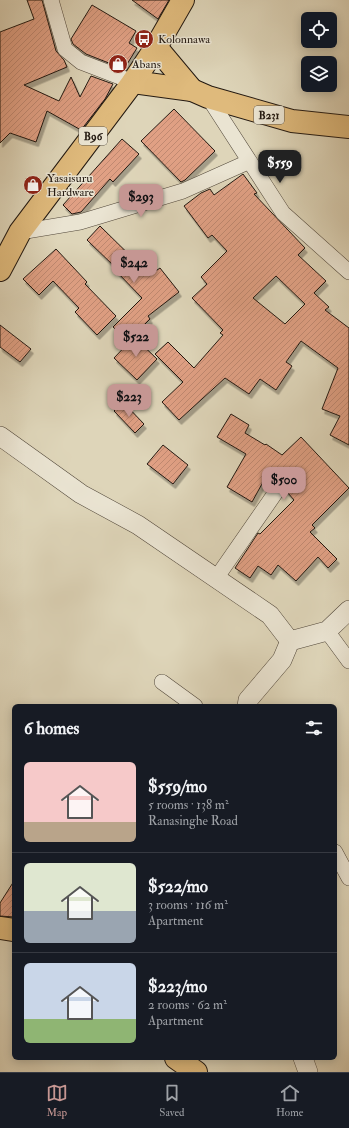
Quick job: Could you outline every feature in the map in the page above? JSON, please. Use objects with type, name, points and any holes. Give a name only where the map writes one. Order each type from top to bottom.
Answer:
[{"type":"main road","name":"B96","points":[[0,270],[20,232],[133,82],[156,47],[183,0]]},
{"type":"main road","points":[[156,47],[200,94]]},
{"type":"main road","name":"B231","points":[[133,82],[200,94],[292,121],[349,127]]},
{"type":"main road","points":[[0,928],[12,930]]},
{"type":"main road","points":[[179,1060],[196,1072]]},
{"type":"street","points":[[52,0],[65,49],[81,62],[133,82]]},
{"type":"street","points":[[200,94],[283,213],[349,272]]},
{"type":"street","points":[[20,232],[80,222],[183,191],[248,162]]},
{"type":"street","points":[[0,436],[82,494],[138,524],[217,577],[270,615],[290,641]]},
{"type":"street","points":[[217,577],[276,492]]},
{"type":"street","points":[[290,641],[327,631],[349,610]]},
{"type":"street","points":[[327,631],[349,661]]},
{"type":"street","points":[[247,704],[248,700],[282,660],[290,641]]},
{"type":"street","points":[[162,682],[192,704]]},
{"type":"street","points":[[337,851],[349,848]]},
{"type":"street","points":[[337,855],[349,878]]},
{"type":"street","points":[[304,1060],[308,1072]]},
{"type":"building","points":[[27,0],[42,0],[56,51],[64,60],[67,67],[24,85],[59,101],[71,77],[80,97],[91,76],[113,84],[105,99],[81,130],[47,111],[36,142],[10,133],[0,143],[0,32],[34,19]]},
{"type":"building","points":[[132,0],[169,0],[158,19]]},
{"type":"building","points":[[92,5],[136,31],[129,43],[137,48],[124,69],[86,54],[73,44],[71,39]]},
{"type":"building","points":[[174,109],[215,151],[185,180],[181,182],[141,141]]},
{"type":"building","points":[[122,139],[139,154],[113,182],[110,179],[81,212],[72,214],[63,205]]},
{"type":"building","points":[[243,174],[257,193],[254,194],[305,248],[298,255],[326,281],[314,293],[329,307],[325,310],[349,328],[349,445],[330,435],[340,416],[322,409],[338,368],[301,341],[286,362],[292,366],[276,390],[260,379],[249,394],[225,378],[179,420],[162,402],[183,382],[155,354],[168,342],[194,368],[223,335],[220,333],[223,330],[192,298],[207,284],[201,277],[227,251],[212,235],[208,238],[184,206],[201,193],[210,189],[214,195]],"holes":[[[276,276],[305,304],[285,324],[253,298]]]},
{"type":"building","points":[[100,226],[150,275],[160,268],[179,292],[148,316],[150,319],[128,341],[113,327],[142,298],[115,270],[116,268],[87,240]]},
{"type":"building","points":[[56,249],[87,282],[85,284],[116,316],[97,335],[75,312],[79,308],[53,281],[39,295],[23,279]]},
{"type":"building","points":[[0,325],[31,349],[20,362],[0,347]]},
{"type":"building","points":[[134,337],[157,359],[137,380],[114,358]]},
{"type":"building","points":[[123,402],[144,424],[135,433],[114,411]]},
{"type":"building","points":[[231,414],[249,425],[245,433],[265,445],[266,444],[282,455],[301,437],[349,488],[312,525],[315,528],[310,532],[337,559],[328,568],[318,557],[296,581],[278,565],[271,575],[258,566],[250,578],[235,568],[258,533],[260,534],[294,500],[268,473],[252,502],[227,487],[246,454],[217,437]]},
{"type":"building","points":[[163,445],[188,465],[173,484],[147,464]]},
{"type":"building","points":[[12,884],[12,917],[0,916],[0,903]]},
{"type":"place","name":"Kolonnawa","points":[[144,39]]},
{"type":"place","name":"Abans","points":[[118,64]]},
{"type":"place","name":"Yasaisuru Hardware","points":[[33,185]]}]
